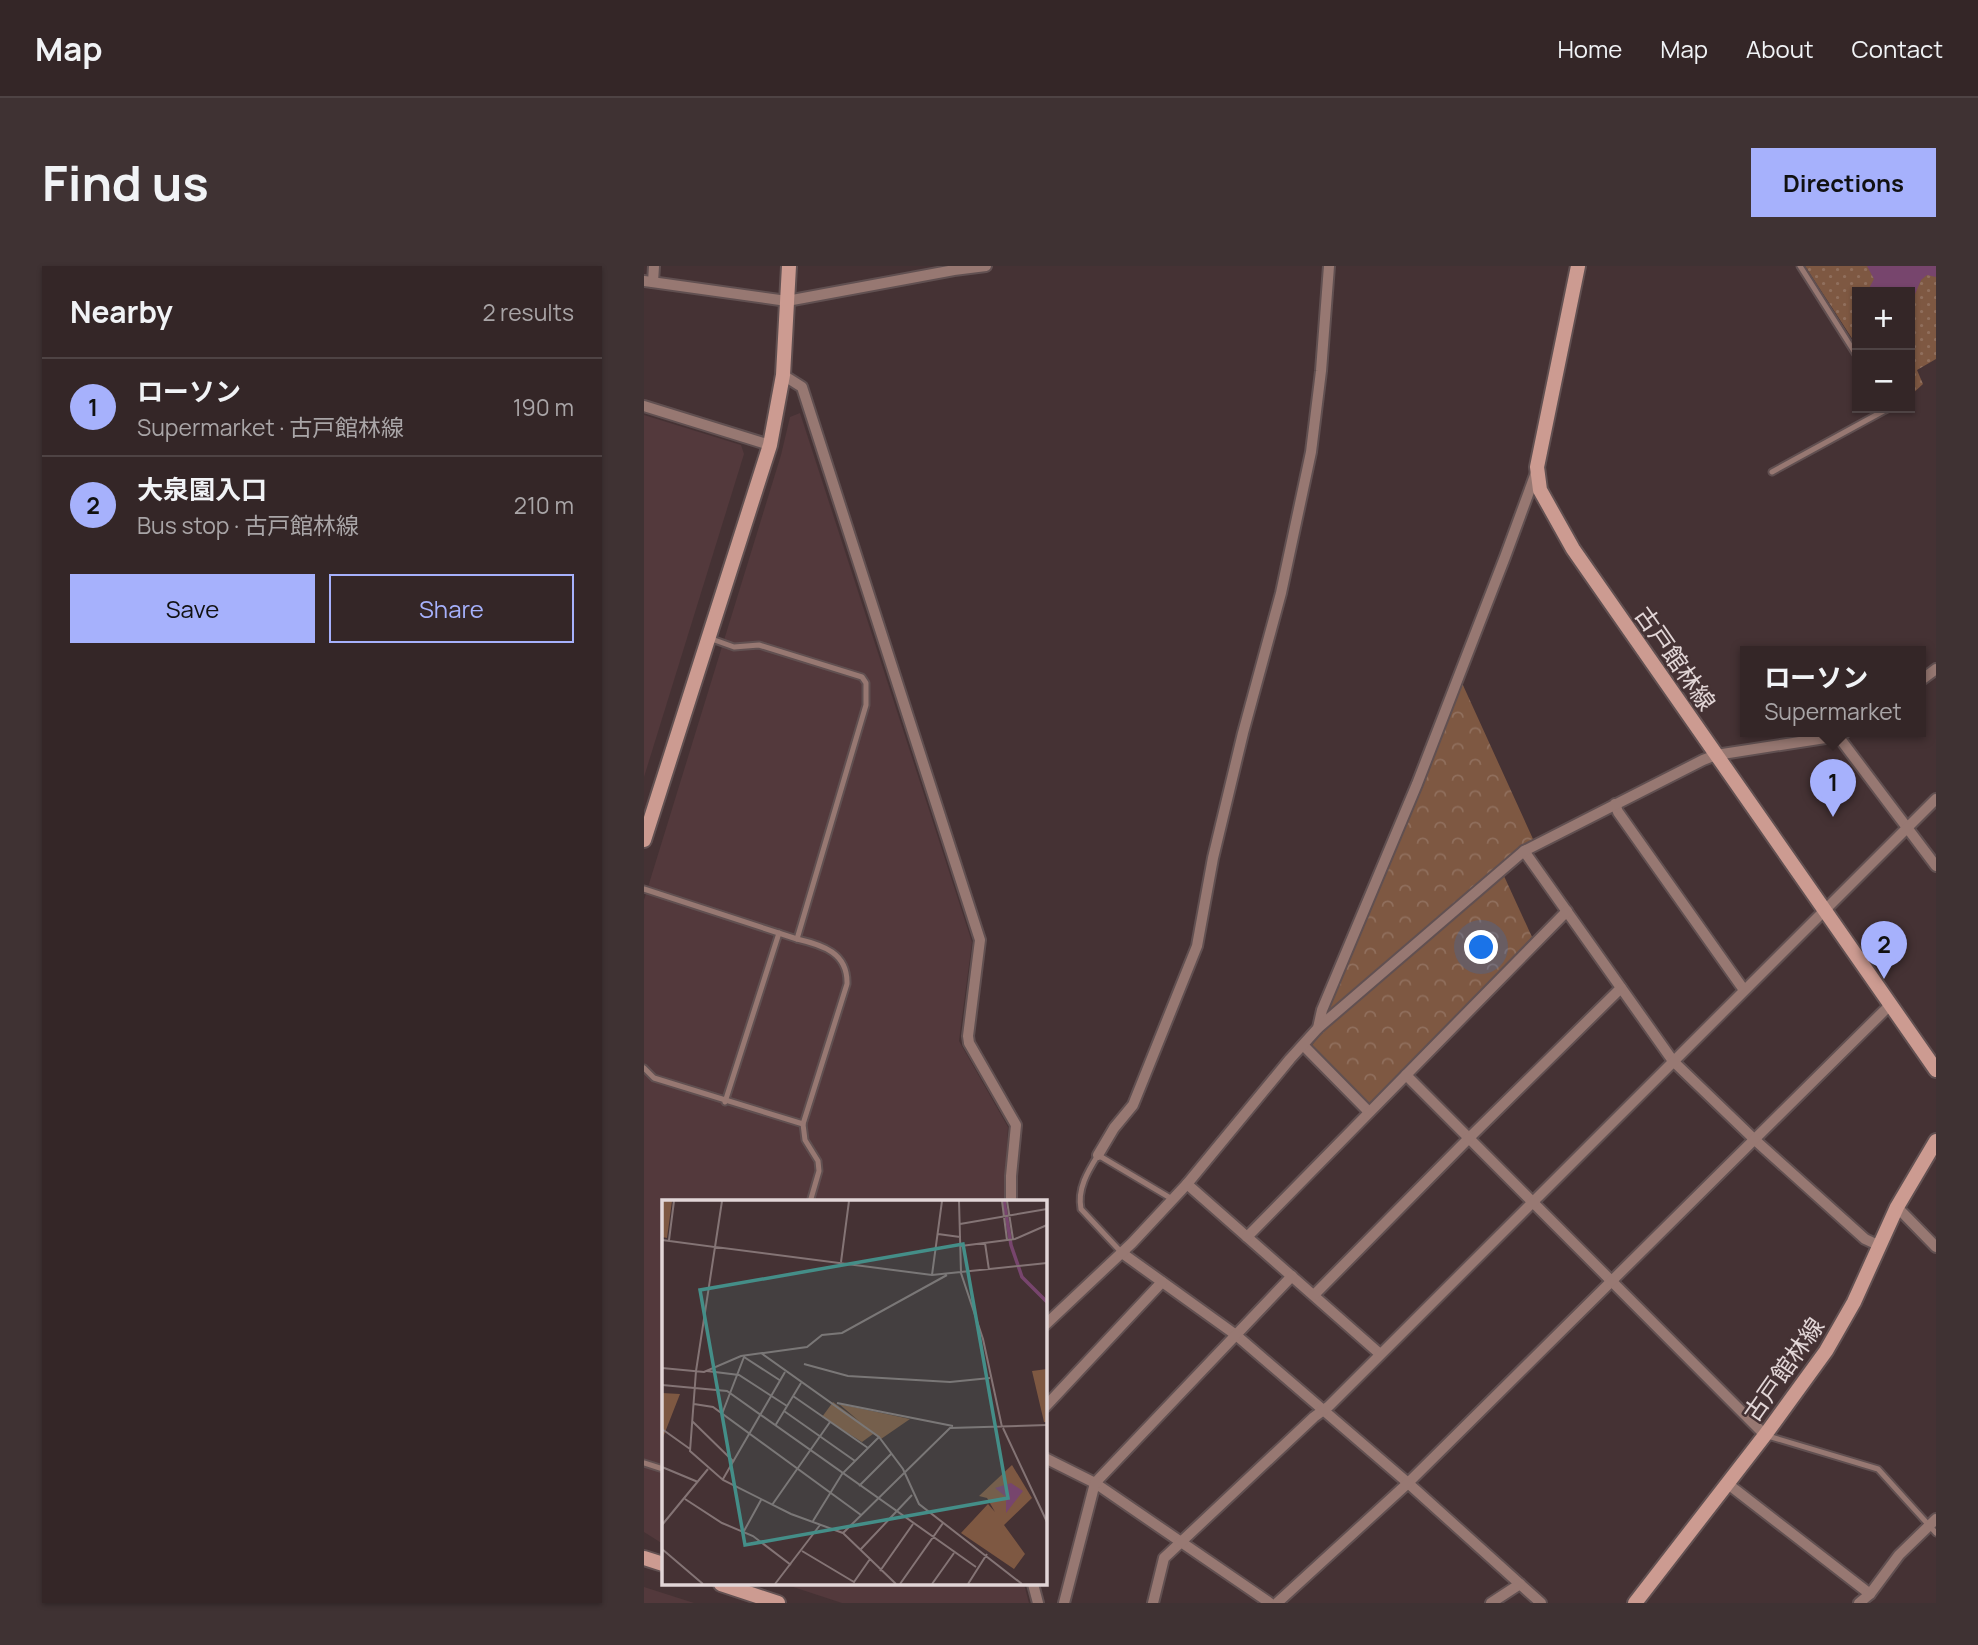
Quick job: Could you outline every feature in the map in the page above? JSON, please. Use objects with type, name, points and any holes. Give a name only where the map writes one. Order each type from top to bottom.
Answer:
[{"type":"main road","points":[[644,840],[770,445],[783,375],[789,266]]},
{"type":"main road","name":"古戸館林線","points":[[1578,266],[1537,467],[1540,490],[1573,549],[1936,1070]]},
{"type":"main road","name":"古戸館林線","points":[[1635,1603],[1765,1435],[1842,1325],[1897,1207],[1936,1141]]},
{"type":"main road","points":[[644,1558],[662,1564]]},
{"type":"main road","points":[[727,1586],[778,1603]]},
{"type":"street","points":[[654,266],[649,281],[787,301],[986,266]]},
{"type":"street","points":[[1098,1155],[1114,1128],[1133,1105],[1197,946],[1213,858],[1281,593],[1308,464],[1317,411],[1329,266]]},
{"type":"street","points":[[783,375],[802,387],[980,940],[968,1037],[1016,1125],[1011,1176],[1012,1200]]},
{"type":"street","points":[[644,406],[770,445]]},
{"type":"street","points":[[1318,1028],[1322,1010],[1458,679],[1537,467]]},
{"type":"street","points":[[1046,1324],[1122,1253],[1187,1184],[1318,1028],[1524,851],[1716,755],[1825,737]]},
{"type":"street","points":[[1845,737],[1936,866]]},
{"type":"street","points":[[1153,1603],[1164,1558],[1380,1354],[1936,799]]},
{"type":"street","points":[[1615,804],[1744,990]]},
{"type":"street","points":[[1524,851],[1673,1061],[1755,1140],[1865,1239],[1880,1246]]},
{"type":"street","points":[[1247,1237],[1567,911]]},
{"type":"street","points":[[1314,1296],[1621,988]]},
{"type":"street","points":[[1277,1603],[1408,1483],[1891,1004]]},
{"type":"street","points":[[1304,1046],[1369,1112]]},
{"type":"street","points":[[1406,1075],[1765,1435]]},
{"type":"street","points":[[1187,1184],[1380,1354]]},
{"type":"street","points":[[1897,1207],[1936,1247]]},
{"type":"street","points":[[1122,1253],[1236,1335],[1408,1483],[1541,1603]]},
{"type":"street","points":[[1064,1603],[1095,1483],[1292,1276]]},
{"type":"street","points":[[1046,1406],[1162,1282]]},
{"type":"street","points":[[1046,1458],[1095,1483],[1270,1603]]},
{"type":"street","points":[[1727,1484],[1870,1594]]},
{"type":"street","points":[[1860,1603],[1899,1555],[1934,1526]]},
{"type":"street","points":[[1491,1603],[1520,1584]]},
{"type":"street","points":[[1034,1586],[1038,1603]]},
{"type":"lane","points":[[1800,266],[1853,350]]},
{"type":"lane","points":[[1772,472],[1880,413]]},
{"type":"lane","points":[[709,638],[734,647],[759,645],[862,677],[866,683],[866,705],[797,939]]},
{"type":"lane","points":[[644,889],[817,944],[835,952],[844,964],[847,984],[803,1124],[805,1140],[818,1161],[820,1171],[811,1200]]},
{"type":"lane","points":[[725,1102],[779,933]]},
{"type":"lane","points":[[644,1068],[654,1079],[803,1124]]},
{"type":"lane","points":[[644,1082],[654,1079]]},
{"type":"lane","points":[[1122,1253],[1081,1209],[1084,1180],[1098,1155],[1172,1199]]},
{"type":"lane","points":[[1765,1435],[1878,1469],[1934,1526]]},
{"type":"lane","points":[[644,1463],[662,1469]]},
{"type":"shaded area","points":[[1867,266],[1936,266],[1936,277],[1927,275],[1921,280],[1915,294],[1915,287],[1870,287],[1874,279]]},
{"type":"shaded area","points":[[800,413],[972,942],[959,1041],[1008,1127],[1004,1200],[662,1200],[662,1543],[644,1532],[644,900],[781,455],[790,417]]},
{"type":"shaded area","points":[[644,415],[741,445],[744,454],[644,777]]},
{"type":"shaded area","points":[[790,1586],[1025,1586],[1029,1603],[842,1603]]},
{"type":"shaded area","points":[[644,1587],[694,1603],[644,1603]]},
{"type":"green space","points":[[1805,266],[1936,266],[1936,359],[1917,370],[1923,384],[1915,391],[1915,287],[1852,287],[1852,338]]},
{"type":"green space","points":[[1462,683],[1533,839],[1325,1016],[1443,730]]},
{"type":"green space","points":[[1504,876],[1532,937],[1442,1038],[1372,1109],[1312,1045],[1324,1030],[1432,931]]},
{"type":"place","name":"ローソン","points":[[1833,817]]},
{"type":"place","name":"大泉園入口","points":[[1884,979]]}]
